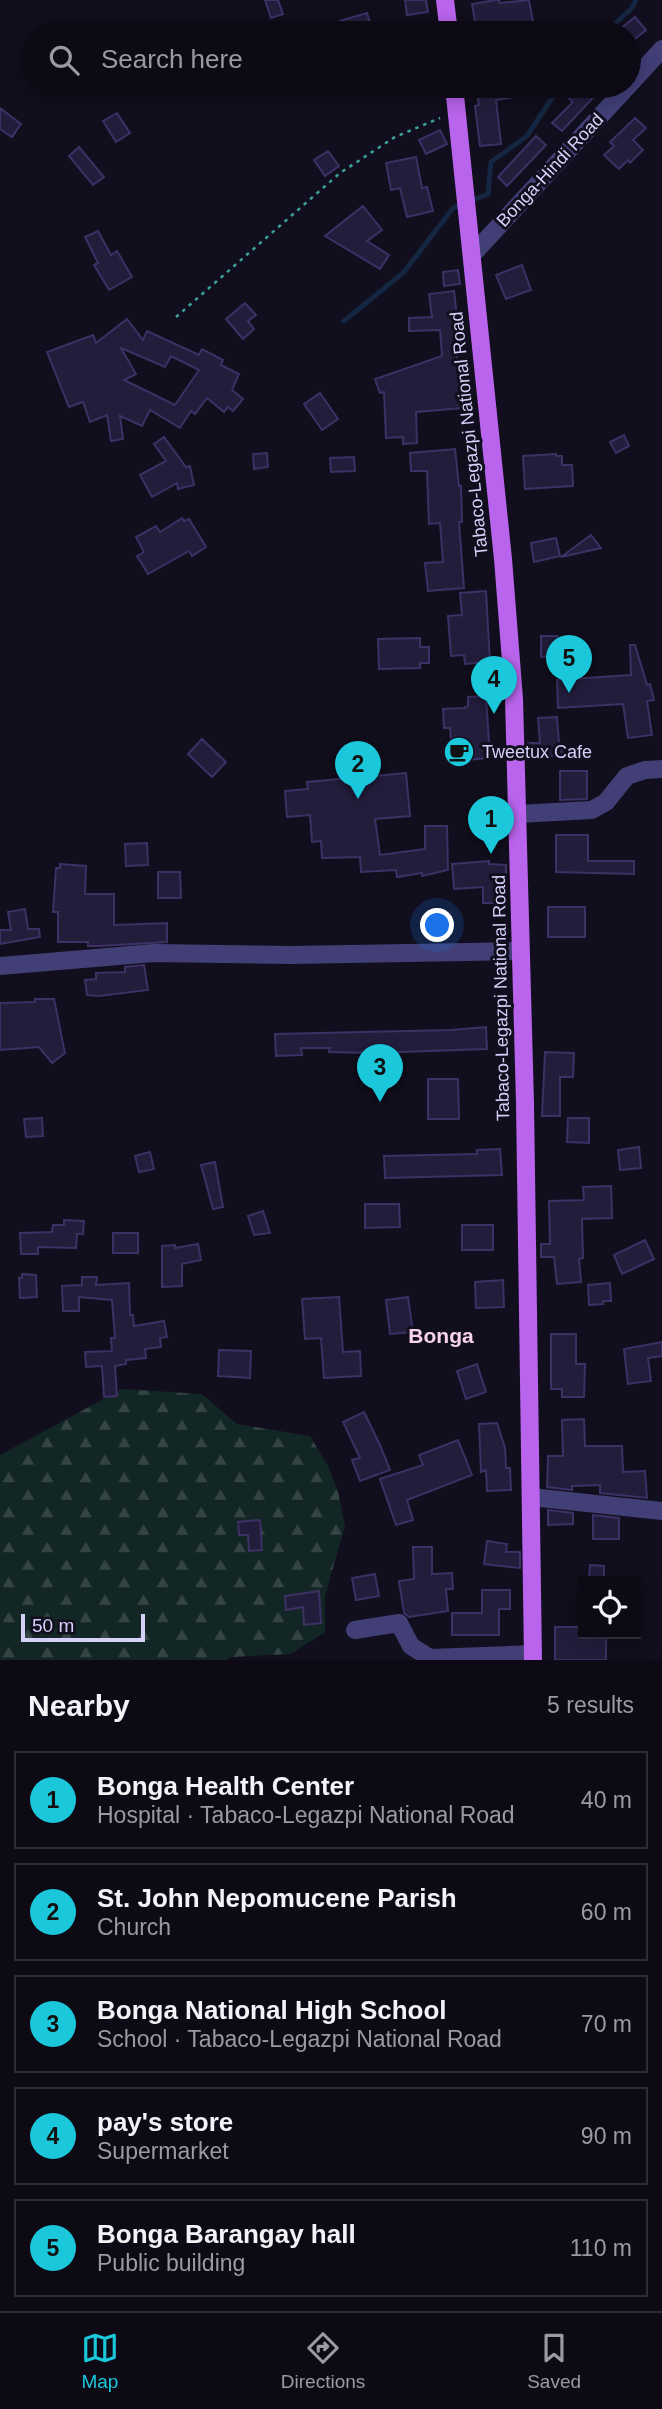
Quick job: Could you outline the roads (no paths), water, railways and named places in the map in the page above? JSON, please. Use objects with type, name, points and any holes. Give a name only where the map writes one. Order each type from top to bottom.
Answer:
[{"type":"main road","name":"Tabaco-Legazpi National Road","points":[[455,98],[503,559],[514,699],[533,1657]]},
{"type":"street","name":"Bonga-Hindi Road","points":[[641,71],[662,49]]},
{"type":"street","name":"Bonga-Hindi Road","points":[[472,255],[616,98]]},
{"type":"street","points":[[518,814],[592,810],[606,802],[627,776],[645,770],[662,769]]},
{"type":"street","points":[[0,967],[154,953],[291,955],[521,951]]},
{"type":"street","points":[[530,1497],[662,1511]]},
{"type":"street","points":[[355,1630],[400,1623],[411,1646],[430,1657],[533,1657]]},
{"type":"waterway","points":[[618,21],[632,8],[636,0]]},
{"type":"waterway","points":[[344,321],[404,272],[453,208],[488,194],[491,162],[527,136],[552,98]]},
{"type":"place","name":"Bonga Barangay hall","points":[[569,693]]},
{"type":"place","name":"pay's store","points":[[494,714]]},
{"type":"place","name":"Tweetux Cafe","points":[[459,752]]},
{"type":"place","name":"St. John Nepomucene Parish","points":[[358,799]]},
{"type":"place","name":"Bonga Health Center","points":[[491,854]]},
{"type":"place","name":"Bonga National High School","points":[[380,1102]]},
{"type":"district","name":"Bonga","points":[[441,1335]]}]
